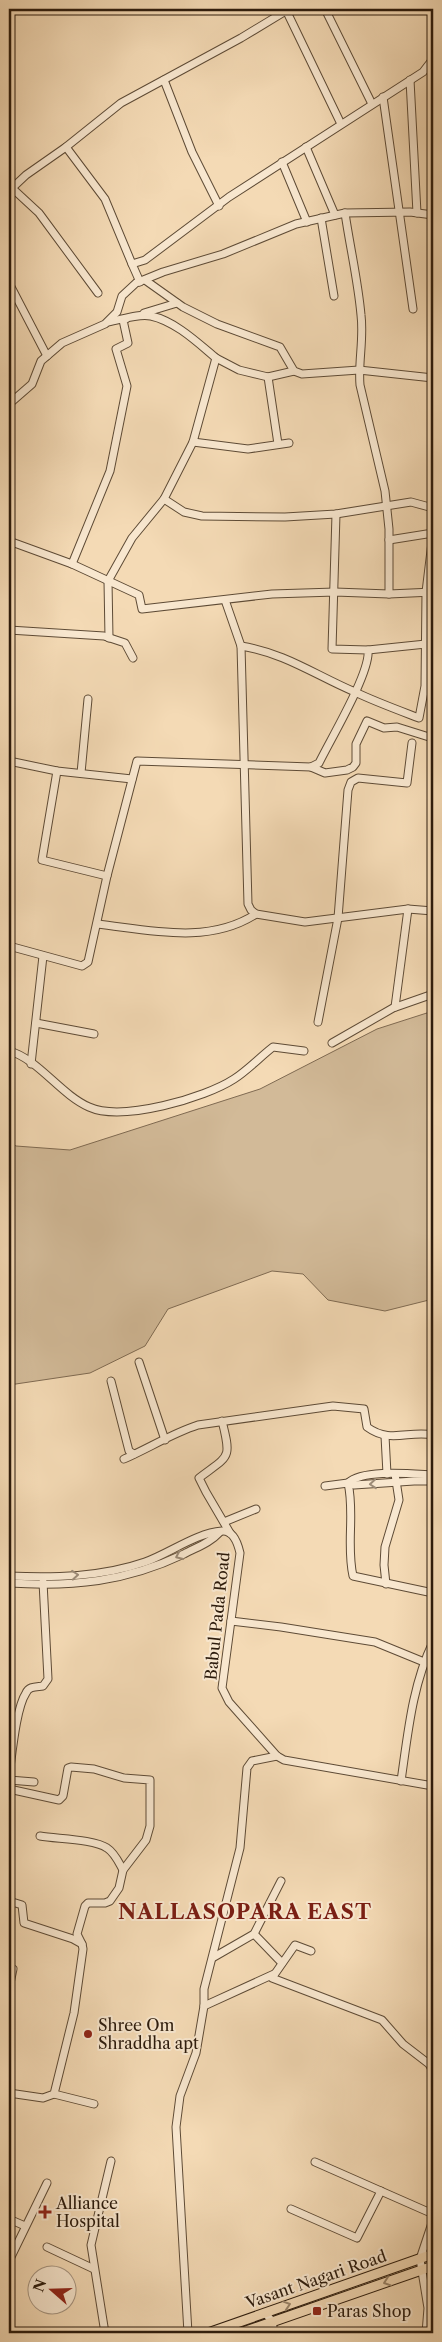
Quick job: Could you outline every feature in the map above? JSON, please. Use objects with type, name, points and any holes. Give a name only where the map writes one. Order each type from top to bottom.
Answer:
[{"type":"main road","name":"Vasant Nagari Road","points":[[208,2333],[433,2254]]},
{"type":"main road","name":"Vasant Nagari Road","points":[[240,2333],[433,2266]]},
{"type":"street","points":[[325,9],[372,104]]},
{"type":"street","points":[[98,293],[39,214],[10,190],[26,175],[66,147],[121,103],[288,10],[341,124]]},
{"type":"street","points":[[132,264],[144,260],[219,206],[228,197],[423,72],[433,59]]},
{"type":"street","points":[[164,80],[192,152],[219,206]]},
{"type":"street","points":[[410,80],[417,213]]},
{"type":"street","points":[[383,97],[413,309]]},
{"type":"street","points":[[66,147],[105,199],[132,264],[142,281],[177,303],[217,324],[280,347],[294,371]]},
{"type":"street","points":[[306,147],[335,215]]},
{"type":"street","points":[[282,162],[307,222]]},
{"type":"street","points":[[108,322],[117,312],[122,296],[142,281],[163,272],[223,254],[307,222],[345,212],[398,212],[433,215]]},
{"type":"street","points":[[345,212],[361,315],[362,352],[359,370],[386,504],[389,540],[389,594]]},
{"type":"street","points":[[321,218],[334,296]]},
{"type":"street","points":[[9,283],[47,356]]},
{"type":"street","points":[[124,320],[177,303]]},
{"type":"street","points":[[9,404],[32,384],[41,361],[62,343],[108,322],[150,316],[165,322],[190,337],[216,358],[239,370],[268,377],[294,371],[302,374],[359,370],[433,378]]},
{"type":"street","points":[[72,564],[110,470],[127,386],[116,349],[128,343],[124,320]]},
{"type":"street","points":[[110,638],[108,582],[132,538],[164,499],[193,442],[216,358]]},
{"type":"street","points":[[268,377],[278,444]]},
{"type":"street","points":[[193,442],[248,450],[289,443]]},
{"type":"street","points":[[164,499],[184,512],[202,516],[285,517],[336,514],[386,504],[411,502],[433,508]]},
{"type":"street","points":[[336,514],[332,649],[368,650],[426,644]]},
{"type":"street","points":[[241,646],[285,657],[354,692],[419,718],[425,686],[433,534],[389,540]]},
{"type":"street","points":[[9,541],[72,564],[138,596],[142,609],[272,594],[430,592]]},
{"type":"street","points":[[225,600],[241,646],[248,904],[251,910],[256,914],[304,922],[408,909],[433,911]]},
{"type":"street","points":[[9,630],[110,638],[125,644],[133,658]]},
{"type":"street","points":[[311,767],[319,763],[354,692],[366,666],[368,650]]},
{"type":"street","points":[[81,773],[88,699]]},
{"type":"street","points":[[9,946],[82,966],[86,965],[137,761],[311,767],[325,773],[347,770],[353,767],[356,762],[356,744],[367,721],[384,728],[397,727],[429,737]]},
{"type":"street","points":[[318,1022],[338,918],[348,790],[352,782],[358,778],[407,783],[412,744]]},
{"type":"street","points":[[9,761],[57,771],[132,779]]},
{"type":"street","points":[[57,771],[42,860],[107,876]]},
{"type":"street","points":[[395,1007],[408,909]]},
{"type":"street","points":[[96,924],[182,934],[202,933],[227,928],[243,922],[256,914]]},
{"type":"street","points":[[31,1064],[43,956]]},
{"type":"street","points":[[332,1043],[395,1007],[433,994]]},
{"type":"street","points":[[36,1023],[94,1034]]},
{"type":"street","points":[[9,1051],[20,1054],[89,1107],[116,1113],[160,1106],[205,1094],[234,1079],[272,1047],[304,1051]]},
{"type":"street","points":[[139,1362],[165,1440]]},
{"type":"street","points":[[111,1381],[128,1451],[134,1454]]},
{"type":"street","points":[[124,1458],[198,1424],[303,1412],[333,1406],[364,1409],[367,1427],[377,1434],[385,1436],[433,1435]]},
{"type":"street","points":[[222,1421],[228,1452],[224,1460],[199,1478],[231,1533]]},
{"type":"street","points":[[385,1436],[392,1477],[399,1500],[385,1547],[386,1584]]},
{"type":"street","points":[[348,1483],[354,1478],[433,1475]]},
{"type":"street","points":[[326,1486],[348,1483],[354,1485],[392,1477],[433,1481]]},
{"type":"street","points":[[348,1483],[350,1494],[350,1561],[353,1576],[433,1593]]},
{"type":"street","points":[[224,1522],[256,1509]]},
{"type":"street","name":"Babul Pada Road","points":[[9,1584],[126,1577],[180,1556],[212,1540],[220,1532],[231,1533],[235,1538],[240,1553],[222,1688],[224,1695],[277,1756]]},
{"type":"street","name":"Babul Pada Road","points":[[9,1576],[43,1582]]},
{"type":"street","points":[[9,1775],[21,1707],[26,1692],[32,1687],[43,1686],[48,1679],[43,1582]]},
{"type":"street","points":[[231,1621],[375,1642],[424,1662]]},
{"type":"street","points":[[401,1781],[412,1703],[424,1662],[433,1642]]},
{"type":"street","points":[[188,2333],[176,2127],[180,2096],[196,2053],[204,2006],[204,1989],[214,1956],[240,1848],[247,1768],[252,1761],[277,1756],[284,1760],[433,1786]]},
{"type":"street","points":[[9,1789],[59,1800],[63,1796],[68,1768],[71,1767],[94,1769],[129,1779],[148,1779],[150,1784],[150,1826],[146,1840],[123,1870],[119,1888],[110,1901],[105,1903],[88,1903],[85,1906],[77,1934],[82,1944],[74,2013],[54,2094]]},
{"type":"street","points":[[9,1780],[34,1782]]},
{"type":"street","points":[[40,1836],[94,1843],[106,1847],[114,1855],[123,1870]]},
{"type":"street","points":[[214,1956],[254,1934],[281,1881]]},
{"type":"street","points":[[9,1902],[22,1905],[24,1923],[73,1939],[82,1944]]},
{"type":"street","points":[[254,1934],[282,1963]]},
{"type":"street","points":[[311,1951],[295,1944],[272,1978],[382,2020],[403,2044],[429,2064],[433,2071]]},
{"type":"street","points":[[9,1968],[13,1969],[9,1988]]},
{"type":"street","points":[[204,2006],[275,1974]]},
{"type":"street","points":[[9,2093],[43,2098],[54,2094],[94,2104]]},
{"type":"street","points":[[105,2333],[91,2244],[111,2161]]},
{"type":"street","points":[[315,2162],[433,2214]]},
{"type":"street","points":[[9,2261],[24,2226],[47,2183]]},
{"type":"street","points":[[291,2209],[357,2238],[381,2191]]},
{"type":"street","points":[[9,2219],[24,2226]]},
{"type":"street","points":[[426,2333],[428,2308],[420,2259],[433,2220]]},
{"type":"street","points":[[47,2247],[94,2269]]},
{"type":"street","points":[[265,2313],[272,2321],[274,2333]]},
{"type":"shaded area","points":[[433,1011],[433,1299],[385,1311],[328,1300],[303,1274],[272,1271],[168,1309],[145,1346],[90,1373],[9,1385],[9,1142],[16,1146],[70,1150],[260,1089],[377,1029]]},
{"type":"place","name":"Shree Om Shraddha apt","points":[[88,2034]]},
{"type":"place","name":"Alliance Hospital","points":[[45,2212]]},
{"type":"place","name":"Paras Shop","points":[[317,2311]]},
{"type":"district","name":"NALLASOPARA EAST","points":[[245,1911]]}]
